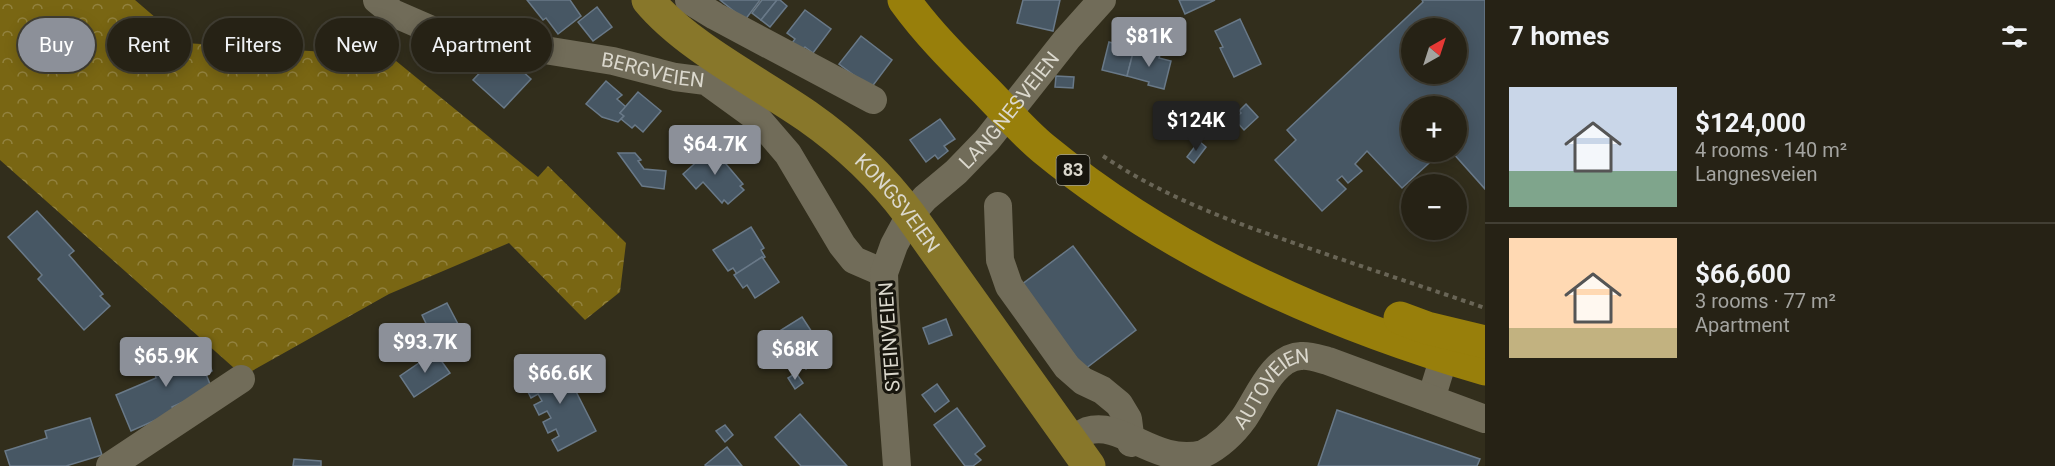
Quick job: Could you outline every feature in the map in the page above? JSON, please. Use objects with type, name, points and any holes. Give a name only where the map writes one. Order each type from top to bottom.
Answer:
[{"type":"highway","name":"83","points":[[904,0],[918,21],[1043,148],[1149,223],[1215,262],[1278,293],[1350,323],[1444,357],[1485,369]]},
{"type":"highway","name":"83","points":[[1278,293],[1360,304],[1427,328],[1485,342]]},
{"type":"main road","name":"KONGSVEIEN","points":[[648,0],[688,36],[807,116],[853,152],[878,176],[910,214],[1080,453]]},
{"type":"street","name":"BERGVEIEN","points":[[377,0],[393,13],[439,33],[613,61],[675,77],[706,81],[757,118],[788,154],[842,245],[854,260],[884,273]]},
{"type":"street","points":[[689,0],[873,100]]},
{"type":"street","name":"LANGNESVEIEN","points":[[910,214],[987,140],[1043,68],[1102,0]]},
{"type":"street","points":[[998,206],[1000,260],[1009,286],[1067,368],[1083,381],[1102,390],[1119,404],[1128,419],[1131,443]]},
{"type":"street","name":"STEINVEIEN","points":[[897,466],[884,273],[894,245],[910,214]]},
{"type":"street","name":"AUTOVEIEN","points":[[1080,453],[1087,431],[1102,430],[1171,460],[1188,460],[1204,454],[1223,442],[1243,420],[1267,379],[1285,361],[1301,356],[1328,361],[1485,419]]},
{"type":"street","points":[[1431,399],[1444,357]]},
{"type":"street","points":[[110,466],[241,379]]},
{"type":"path","points":[[1095,151],[1127,172],[1188,204],[1252,229],[1485,308]]},
{"type":"green space","points":[[0,0],[135,0],[156,18],[107,18],[107,72],[191,72],[191,43],[203,44],[203,72],[303,72],[303,50],[315,51],[315,72],[399,72],[399,63],[538,177],[548,166],[626,243],[620,292],[585,320],[509,243],[389,294],[243,376],[0,160]]},
{"type":"building","points":[[527,0],[570,0],[581,16],[558,34],[552,26],[552,18],[541,18]]},
{"type":"building","points":[[720,0],[760,0],[745,20]]},
{"type":"building","points":[[762,0],[777,0],[761,20],[752,13]]},
{"type":"building","points":[[777,0],[787,6],[770,27],[761,20]]},
{"type":"building","points":[[1023,0],[1060,0],[1053,31],[1017,23]]},
{"type":"building","points":[[1179,0],[1215,0],[1185,14]]},
{"type":"building","points":[[1422,0],[1485,0],[1485,189],[1461,162],[1467,162],[1467,96],[1401,96],[1401,162],[1430,162],[1417,174],[1401,174],[1401,187],[1367,151],[1355,164],[1362,171],[1348,183],[1342,176],[1337,180],[1346,189],[1322,211],[1275,160],[1296,140],[1287,130],[1401,23],[1401,84],[1467,84],[1467,18],[1406,18],[1423,2]]},
{"type":"building","points":[[597,7],[612,27],[593,41],[578,22]]},
{"type":"building","points":[[805,10],[831,29],[813,53],[805,47],[802,51],[792,43],[795,39],[787,33]]},
{"type":"building","points":[[1240,19],[1261,64],[1234,77],[1220,48],[1223,47],[1215,31]]},
{"type":"building","points":[[861,36],[892,60],[871,88],[839,64]]},
{"type":"building","points":[[1109,42],[1134,49],[1127,76],[1102,70]]},
{"type":"building","points":[[1134,49],[1160,55],[1159,58],[1171,61],[1164,89],[1127,76]]},
{"type":"building","points":[[481,72],[523,72],[531,79],[504,108],[473,80]]},
{"type":"building","points":[[1056,76],[1074,77],[1073,88],[1055,87]]},
{"type":"building","points":[[606,81],[622,95],[617,99],[626,107],[620,113],[624,116],[618,122],[602,117],[586,104]]},
{"type":"building","points":[[638,92],[661,111],[643,132],[635,125],[632,128],[621,119],[624,116],[620,113]]},
{"type":"building","points":[[1246,104],[1258,117],[1244,130],[1234,119]]},
{"type":"building","points":[[940,119],[955,139],[944,146],[948,151],[938,159],[935,155],[926,162],[910,140]]},
{"type":"building","points":[[1199,141],[1206,147],[1194,163],[1187,157]]},
{"type":"building","points":[[711,149],[715,153],[719,149],[730,161],[726,164],[743,184],[740,186],[744,190],[728,204],[724,200],[722,203],[703,182],[696,189],[683,174]]},
{"type":"building","points":[[618,153],[635,153],[644,169],[666,171],[664,189],[642,186]]},
{"type":"building","points":[[37,211],[74,251],[69,255],[103,294],[100,296],[110,306],[84,330],[38,279],[42,275],[8,237]]},
{"type":"building","points":[[751,227],[764,248],[761,250],[765,257],[737,274],[733,268],[728,271],[713,250]]},
{"type":"building","points":[[1073,246],[1136,330],[1085,369],[1021,285]]},
{"type":"building","points":[[762,257],[779,282],[755,298],[747,285],[743,288],[734,275]]},
{"type":"building","points":[[447,303],[459,326],[433,338],[422,315]]},
{"type":"building","points":[[802,317],[827,355],[806,369],[778,332]]},
{"type":"building","points":[[946,319],[952,335],[929,344],[923,328]]},
{"type":"building","points":[[201,345],[207,360],[201,362],[202,366],[209,363],[212,371],[206,374],[212,389],[172,407],[174,412],[131,431],[116,395],[156,378],[153,366]]},
{"type":"building","points":[[435,352],[450,373],[414,397],[400,376]]},
{"type":"building","points":[[560,360],[596,431],[558,451],[552,440],[559,436],[556,429],[548,433],[543,422],[551,418],[547,411],[539,415],[534,405],[542,401],[538,394],[531,398],[526,388],[533,384],[529,376]]},
{"type":"building","points":[[796,373],[803,383],[795,389],[788,378]]},
{"type":"building","points":[[937,384],[949,401],[935,412],[922,395]]},
{"type":"building","points":[[957,408],[985,446],[975,454],[981,460],[973,466],[965,466],[934,425]]},
{"type":"building","points":[[1337,410],[1480,459],[1477,466],[1318,466]]},
{"type":"building","points":[[800,414],[847,466],[801,466],[775,437]]},
{"type":"building","points":[[90,418],[102,455],[66,466],[10,466],[5,451],[47,438],[45,431]]},
{"type":"building","points":[[725,425],[733,435],[725,442],[716,431]]},
{"type":"building","points":[[727,447],[742,466],[705,465]]},
{"type":"building","points":[[294,459],[321,461],[321,466],[293,466]]}]
